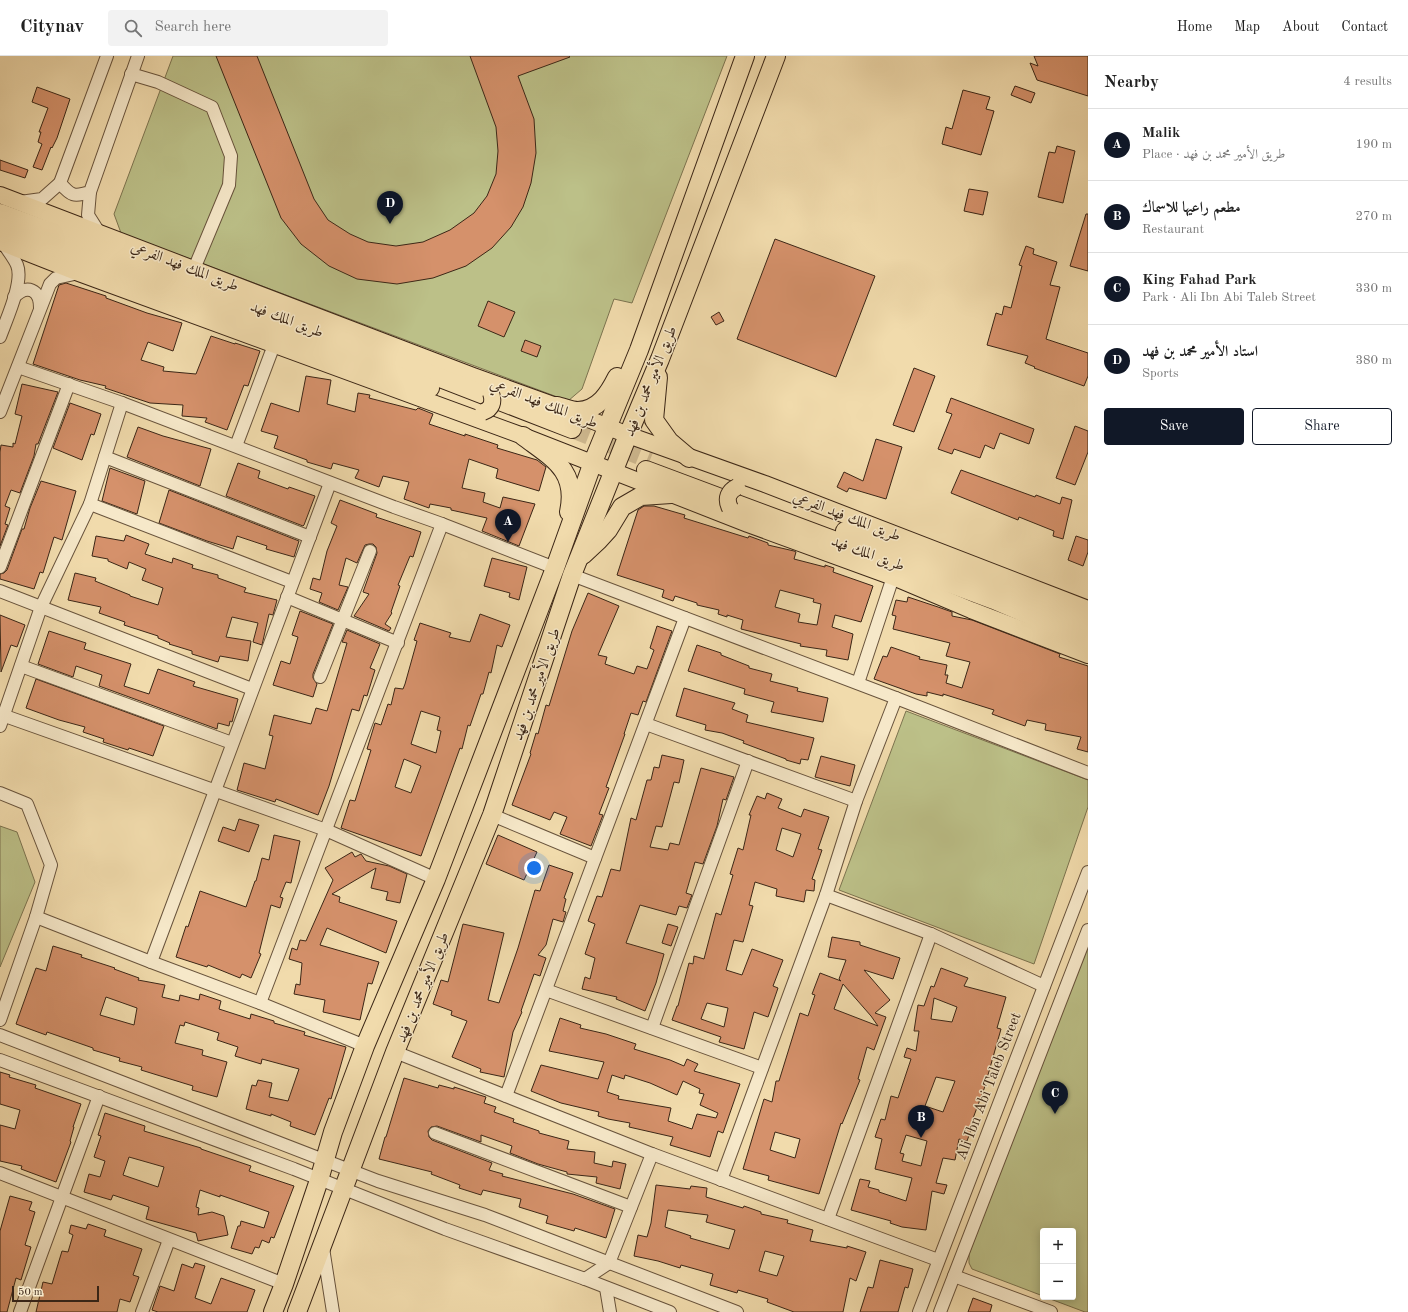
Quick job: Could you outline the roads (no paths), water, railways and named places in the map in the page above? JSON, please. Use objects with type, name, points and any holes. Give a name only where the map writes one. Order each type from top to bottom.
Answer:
[{"type":"highway","name":"طريق الأمير محمد بن فهد","points":[[273,1312],[284,1284],[334,1132],[365,1046],[436,879],[555,568],[606,427],[638,350],[745,56]]},
{"type":"highway","name":"طريق الأمير محمد بن فهد","points":[[297,1312],[395,1052],[492,815],[572,575],[580,558],[613,471],[660,359],[776,56]]},
{"type":"highway","name":"طريق الملك فهد","points":[[0,213],[288,319],[570,434],[282,333],[0,227]]},
{"type":"highway","points":[[556,406],[577,411],[587,409],[598,404],[608,394],[622,368],[638,350]]},
{"type":"highway","points":[[660,359],[654,420],[669,441],[689,458]]},
{"type":"highway","points":[[523,436],[563,468],[568,479],[571,493],[570,508],[561,551]]},
{"type":"highway","name":"طريق الملك فهد","points":[[1087,612],[998,587],[648,465],[994,600],[1088,640]]},
{"type":"highway","points":[[580,558],[608,530],[622,507],[642,496],[671,494]]},
{"type":"main road","name":"طريق الملك فهد الفرعي","points":[[0,195],[473,376],[556,406],[606,427],[765,484],[1087,612]]},
{"type":"main road","points":[[2,243],[78,273],[593,462],[671,494],[892,577],[971,610],[1088,655]]},
{"type":"main road","points":[[459,412],[487,411],[493,402],[491,393],[473,376]]},
{"type":"main road","points":[[748,524],[730,508],[727,503],[730,491],[737,486],[765,484]]},
{"type":"street","points":[[19,202],[42,199],[60,183],[107,56]]},
{"type":"street","points":[[100,234],[88,215],[90,192],[138,56]]},
{"type":"street","points":[[131,74],[158,82],[212,107],[231,156],[229,185],[194,269]]},
{"type":"street","points":[[60,183],[68,192],[77,196],[90,192]]},
{"type":"street","points":[[0,337],[19,282],[19,271],[17,264],[2,243]]},
{"type":"street","points":[[0,412],[50,284],[56,278],[78,273]]},
{"type":"street","points":[[14,297],[19,291],[30,290],[38,295],[40,308]]},
{"type":"street","points":[[236,446],[274,345]]},
{"type":"street","points":[[18,367],[122,403],[555,568]]},
{"type":"street","points":[[0,567],[69,384]]},
{"type":"street","points":[[122,403],[90,504],[41,607],[2,721],[214,791],[326,830],[436,879]]},
{"type":"street","points":[[105,458],[310,537]]},
{"type":"street","points":[[151,962],[330,483]]},
{"type":"street","points":[[90,504],[292,582]]},
{"type":"street","points":[[260,1003],[442,524]]},
{"type":"street","points":[[320,677],[370,551]]},
{"type":"street","points":[[572,575],[858,683],[1088,773]]},
{"type":"street","points":[[858,683],[892,577]]},
{"type":"street","points":[[0,591],[252,689]]},
{"type":"street","points":[[287,597],[398,643]]},
{"type":"street","points":[[506,1096],[685,618]]},
{"type":"street","points":[[22,666],[232,743]]},
{"type":"street","points":[[721,1180],[826,895],[856,801],[896,698]]},
{"type":"street","points":[[646,724],[856,801]]},
{"type":"street","points":[[652,1028],[748,762]]},
{"type":"street","points":[[0,793],[27,804],[51,865],[36,917],[0,1020]]},
{"type":"street","points":[[492,815],[595,858]]},
{"type":"street","name":"Ali Ibn Abi Taleb Street","points":[[919,1312],[1088,872]]},
{"type":"street","points":[[826,895],[931,934],[1044,986]]},
{"type":"street","points":[[36,917],[260,1003],[365,1046]]},
{"type":"street","points":[[940,1312],[1088,930]]},
{"type":"street","points":[[828,1219],[931,934]]},
{"type":"street","points":[[546,990],[762,1068]]},
{"type":"street","points":[[0,1035],[351,1169],[378,1181],[485,1215],[737,1312]]},
{"type":"street","points":[[395,1052],[652,1154],[938,1260]]},
{"type":"street","points":[[0,1060],[294,1169],[445,1229],[585,1279],[670,1312]]},
{"type":"street","points":[[20,1312],[99,1096]]},
{"type":"street","points":[[435,1133],[631,1207]]},
{"type":"street","points":[[585,1279],[609,1263],[652,1154]]},
{"type":"street","points":[[0,1172],[169,1240],[284,1284]]},
{"type":"street","points":[[142,1312],[169,1240]]},
{"type":"street","points":[[322,1246],[333,1312]]},
{"type":"street","points":[[954,1276],[1051,1312]]},
{"type":"street","points":[[606,1288],[610,1312]]},
{"type":"tunnel","points":[[572,429],[650,460]]},
{"type":"place","name":"استاد الأمير محمد بن فهد","points":[[390,224]]},
{"type":"place","name":"Malik","points":[[508,542]]},
{"type":"place","name":"King Fahad Park","points":[[1055,1114]]},
{"type":"place","name":"مطعم راعيها للاسماك","points":[[921,1138]]}]
